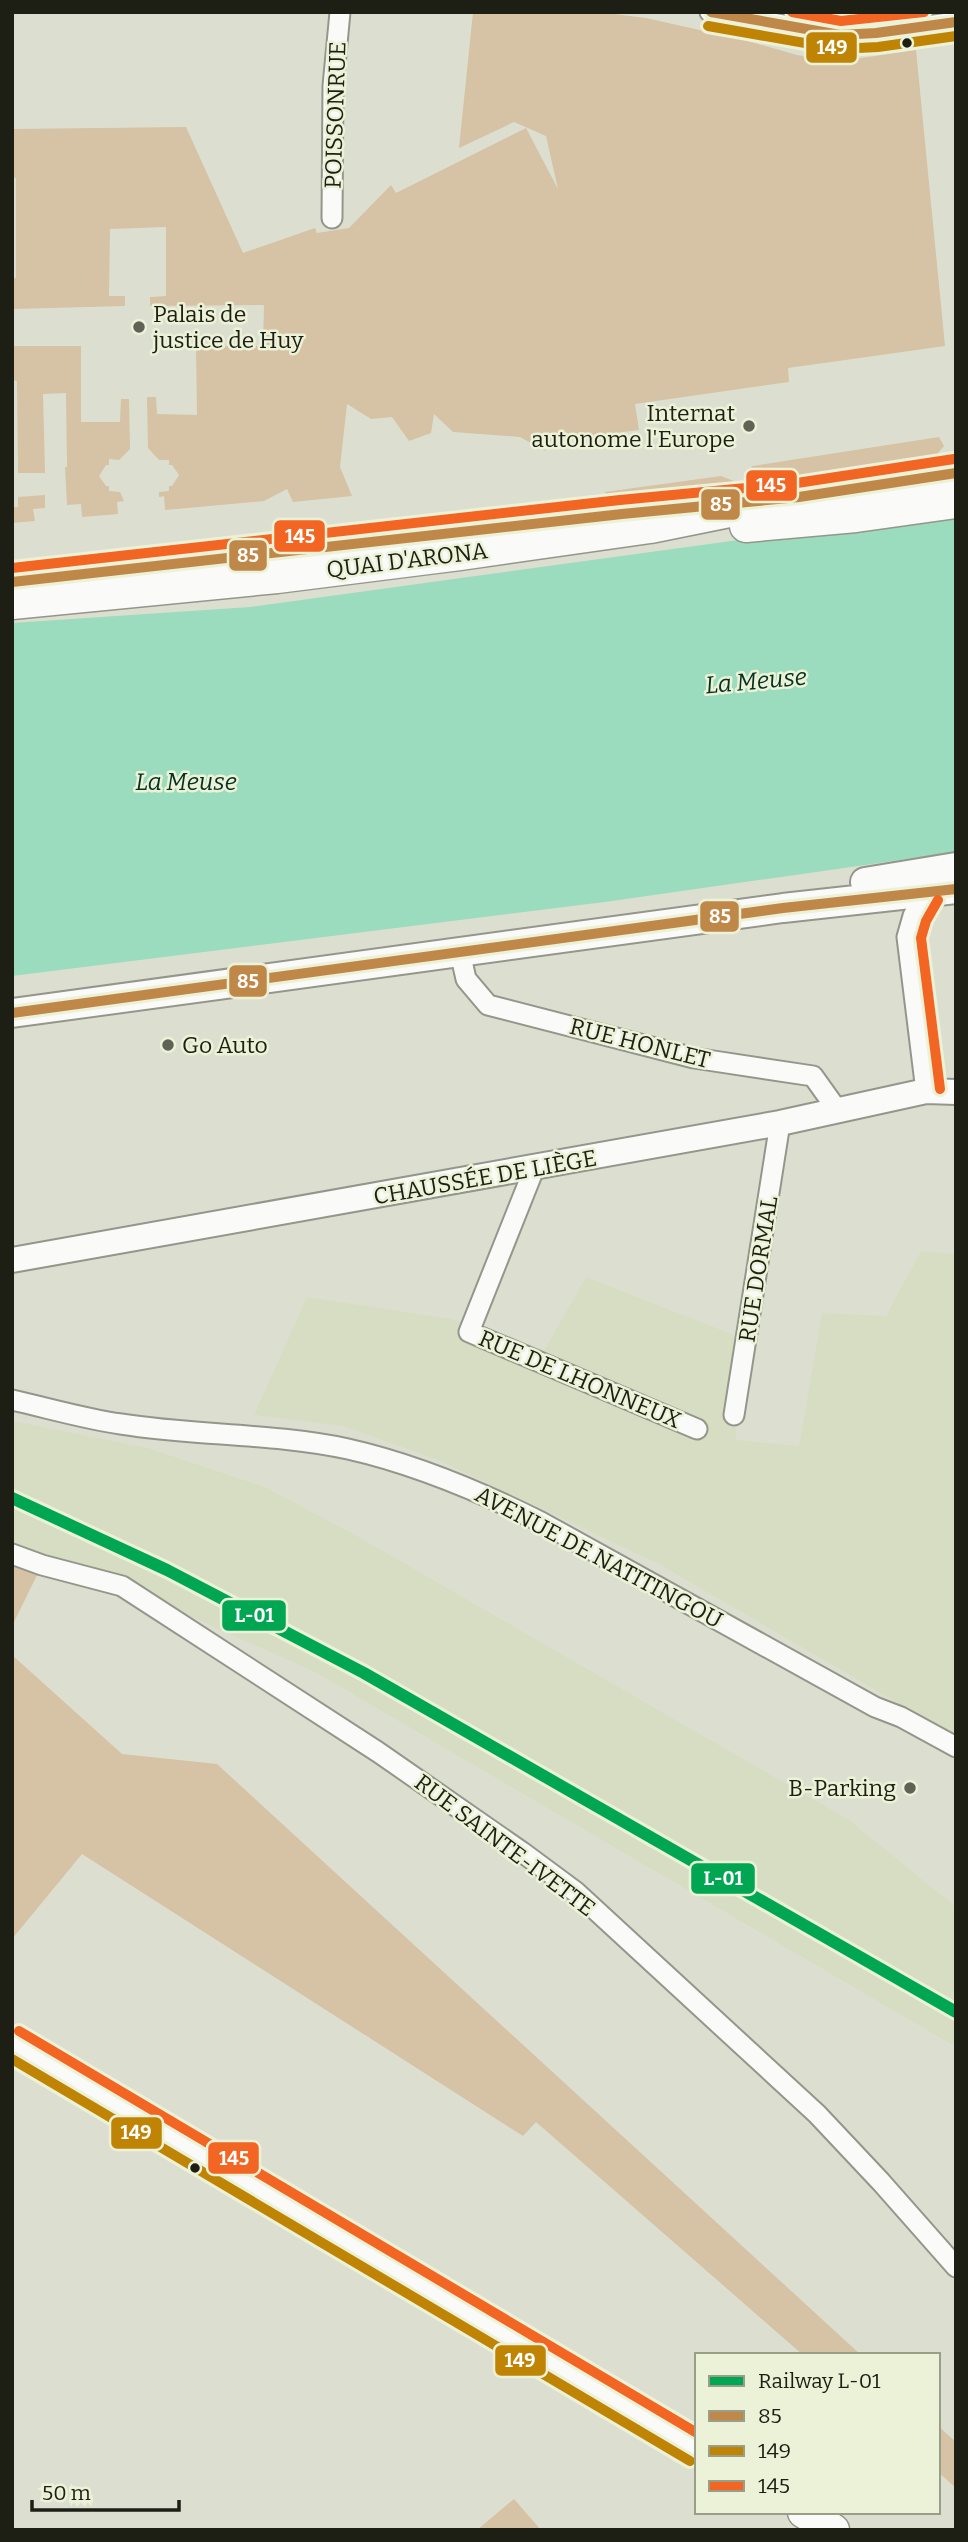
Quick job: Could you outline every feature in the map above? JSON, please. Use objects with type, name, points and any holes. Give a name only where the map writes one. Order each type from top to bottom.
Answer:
[{"type":"main road","name":"QUAI D'ARONA","points":[[12,603],[276,577],[650,527],[799,497],[956,473]]},
{"type":"main road","name":"QUAI D'ARONA","points":[[12,582],[622,514],[799,497]]},
{"type":"main road","points":[[650,527],[689,531],[856,516],[956,502]]},
{"type":"main road","points":[[799,906],[820,889],[956,867]]},
{"type":"main road","points":[[12,1013],[799,906],[956,889]]},
{"type":"main road","points":[[12,2043],[695,2448]]},
{"type":"main road","points":[[807,2514],[833,2530]]},
{"type":"street","name":"POISSONRUE","points":[[332,218],[333,86],[340,12]]},
{"type":"street","points":[[710,12],[840,35],[956,22]]},
{"type":"street","points":[[926,893],[913,916],[907,937],[926,1091]]},
{"type":"street","name":"RUE HONLET","points":[[460,952],[466,979],[488,1005],[694,1058],[813,1076],[838,1111]]},
{"type":"street","name":"CHAUSSÉE DE LIÈGE","points":[[12,1259],[534,1169],[780,1123],[926,1091],[956,1092]]},
{"type":"street","name":"RUE DORMAL","points":[[734,1415],[780,1123]]},
{"type":"street","name":"RUE DE LHONNEUX","points":[[534,1169],[469,1332],[697,1429]]},
{"type":"street","name":"AVENUE DE NATITINGOU","points":[[12,1400],[121,1424],[311,1442],[390,1460],[433,1474],[489,1496],[541,1522],[875,1707],[901,1717],[956,1747]]},
{"type":"street","name":"RUE SAINTE-IVETTE","points":[[12,1554],[42,1565],[122,1586],[378,1752],[555,1876],[576,1892],[817,2114],[956,2267]]},
{"type":"shaded area","points":[[473,12],[598,12],[646,18],[797,55],[841,61],[916,50],[945,346],[788,368],[789,382],[635,404],[639,430],[544,442],[545,451],[520,437],[453,432],[434,414],[431,433],[409,441],[392,417],[371,419],[347,404],[340,467],[352,496],[293,502],[287,489],[264,501],[165,510],[164,496],[159,497],[159,492],[169,491],[169,486],[172,486],[179,475],[172,465],[169,465],[169,460],[159,460],[148,448],[147,397],[156,397],[157,414],[197,415],[196,346],[263,346],[264,305],[150,306],[150,297],[166,296],[166,227],[110,229],[109,296],[125,296],[125,306],[13,309],[13,346],[81,346],[81,422],[120,422],[121,399],[129,399],[130,449],[119,460],[109,459],[109,465],[106,465],[99,476],[106,486],[109,486],[109,491],[120,492],[124,501],[117,502],[118,514],[82,517],[81,504],[67,505],[66,393],[43,394],[45,473],[18,473],[17,381],[12,380],[12,278],[16,278],[16,178],[12,177],[12,129],[186,127],[243,253],[315,228],[317,233],[349,228],[391,185],[396,193],[526,128],[558,189],[546,136],[514,122],[459,148]]},
{"type":"shaded area","points":[[939,437],[944,446],[934,458],[755,484],[749,475],[752,466]]},
{"type":"shaded area","points":[[721,476],[741,484],[617,500],[607,496],[605,492]]},
{"type":"shaded area","points":[[45,495],[45,508],[33,509],[35,521],[12,523],[12,507],[18,507],[18,497]]},
{"type":"shaded area","points":[[921,1251],[956,1254],[956,1737],[659,1564],[438,1460],[343,1426],[254,1415],[307,1297],[451,1319],[544,1350],[586,1277],[734,1335],[736,1440],[799,1446],[822,1313],[886,1316]]},
{"type":"shaded area","points":[[12,1421],[148,1448],[265,1487],[357,1536],[849,1820],[956,1907],[956,2047],[315,1672],[122,1586],[12,1554]]},
{"type":"shaded area","points":[[12,1554],[42,1565],[12,1626]]},
{"type":"shaded area","points":[[12,1655],[122,1754],[217,1764],[859,2353],[801,2353],[536,2122],[523,2136],[82,1854],[12,1939]]},
{"type":"shaded area","points":[[940,2428],[956,2442],[956,2488],[940,2474]]},
{"type":"shaded area","points":[[514,2499],[541,2530],[477,2530]]},
{"type":"water","name":"La Meuse","points":[[956,510],[956,852],[605,902],[12,976],[12,623],[250,607]]},
{"type":"rail line","name":"L-01","points":[[12,1498],[167,1570],[364,1673],[956,2012]]},
{"type":"transit line","name":"85","points":[[711,12],[840,35],[956,22]]},
{"type":"transit line","name":"145","points":[[792,12],[841,21],[924,12]]},
{"type":"transit line","name":"149","points":[[708,26],[839,49],[878,47],[956,36]]},
{"type":"transit line","name":"145","points":[[12,568],[620,500],[797,483],[954,459]]},
{"type":"transit line","name":"85","points":[[12,582],[622,514],[799,497],[956,473]]},
{"type":"transit line","name":"85","points":[[12,1013],[783,908],[956,889]]},
{"type":"transit line","name":"145","points":[[938,900],[926,921],[921,938],[940,1089]]},
{"type":"transit line","name":"145","points":[[19,2031],[695,2432]]},
{"type":"transit line","name":"149","points":[[12,2059],[690,2461]]},
{"type":"place","name":"Palais de justice de Huy","points":[[139,327]]},
{"type":"place","name":"Internat autonome l'Europe","points":[[749,426]]},
{"type":"place","name":"Go Auto","points":[[168,1045]]},
{"type":"place","name":"B-Parking","points":[[910,1788]]}]
